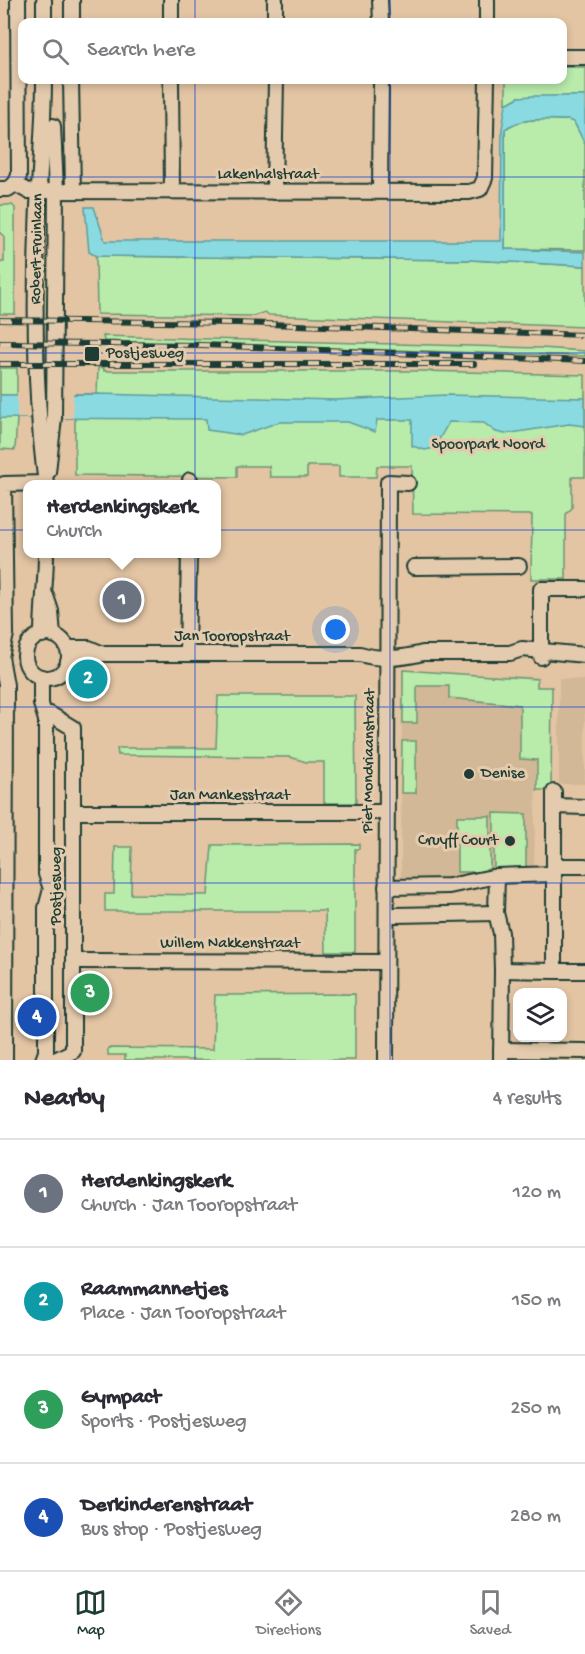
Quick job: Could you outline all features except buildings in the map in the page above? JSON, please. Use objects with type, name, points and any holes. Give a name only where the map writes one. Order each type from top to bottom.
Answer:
[{"type":"street","name":"Robert Fruinlaan","points":[[18,0],[18,18]]},
{"type":"street","points":[[44,0],[44,18]]},
{"type":"street","points":[[53,0],[53,18]]},
{"type":"street","points":[[72,0],[72,18]]},
{"type":"street","points":[[171,0],[171,18]]},
{"type":"street","points":[[275,0],[275,18]]},
{"type":"street","points":[[380,0],[381,18]]},
{"type":"street","points":[[487,0],[487,18]]},
{"type":"street","points":[[567,57],[585,57]]},
{"type":"street","name":"Robert Fruinlaan","points":[[15,184],[19,176],[18,84]]},
{"type":"street","name":"Robert Fruinlaan","points":[[44,84],[37,234],[36,389],[37,418],[45,480]]},
{"type":"street","name":"Robert Fruinlaan","points":[[46,480],[54,418],[56,190],[53,84]]},
{"type":"street","points":[[71,84],[73,191]]},
{"type":"street","points":[[171,84],[172,191]]},
{"type":"street","points":[[273,192],[276,84]]},
{"type":"street","points":[[380,191],[381,84]]},
{"type":"street","name":"Lakenhalstraat","points":[[15,184],[28,190],[73,191],[469,192],[480,189],[485,178],[487,84]]},
{"type":"street","points":[[0,189],[8,189],[15,184]]},
{"type":"street","name":"Piet Mondriaanstraat","points":[[386,1060],[388,482],[408,483]]},
{"type":"street","points":[[5,1060],[3,887],[6,685],[0,657],[6,634],[4,484],[23,484]]},
{"type":"street","points":[[46,558],[46,596],[41,610],[47,635],[67,655],[61,672],[46,677],[32,672],[25,658],[29,643],[47,635]]},
{"type":"street","points":[[187,653],[189,558]]},
{"type":"street","points":[[414,567],[519,566]]},
{"type":"street","points":[[541,655],[541,589],[585,589]]},
{"type":"street","name":"Jan Tooropstraat","points":[[67,655],[89,648],[103,654],[360,654],[372,648],[387,652],[411,648],[423,653],[510,653],[521,658],[541,655],[585,657]]},
{"type":"street","points":[[0,657],[25,658]]},
{"type":"street","name":"Postjesweg","points":[[46,677],[41,704],[48,717],[46,874],[51,889],[46,908],[49,1058],[74,1051],[74,812],[73,728],[48,717]]},
{"type":"street","points":[[554,970],[554,799],[585,807]]},
{"type":"street","name":"Jan Mankesstraat","points":[[74,812],[386,812]]},
{"type":"street","points":[[386,887],[449,886],[496,876],[585,866]]},
{"type":"street","points":[[496,876],[496,913],[501,933],[501,1055],[585,1051]]},
{"type":"street","points":[[394,915],[496,913]]},
{"type":"street","name":"Willem Nakkenstraat","points":[[74,961],[386,962]]},
{"type":"street","points":[[502,973],[585,971]]},
{"type":"shaded area","name":"Denise","points":[[402,671],[538,677],[534,871],[450,877],[401,877]]},
{"type":"shaded area","points":[[559,678],[585,680],[585,784],[559,784]]},
{"type":"green space","points":[[567,67],[585,67],[585,96],[519,97],[506,104],[506,84],[567,84]]},
{"type":"green space","points":[[527,120],[574,122],[585,144],[585,250],[505,249],[505,129]]},
{"type":"green space","points":[[0,205],[12,205],[15,208],[15,314],[0,314],[0,262],[4,262],[4,236],[0,233]]},
{"type":"green space","points":[[96,256],[470,260],[585,266],[585,327],[269,315],[265,312],[253,316],[97,314]]},
{"type":"green space","points":[[103,336],[541,348],[585,351],[585,356],[104,341]]},
{"type":"green space","points":[[0,368],[17,368],[17,395],[0,395]]},
{"type":"green space","name":"Spoorpark Noord","points":[[98,368],[104,368],[104,371],[421,371],[585,375],[585,477],[572,477],[572,508],[566,514],[566,579],[531,579],[532,515],[413,514],[412,466],[377,466],[376,477],[339,477],[339,466],[307,466],[307,477],[270,477],[269,466],[237,466],[237,477],[75,475],[75,394],[97,394]]},
{"type":"green space","points":[[0,418],[17,418],[15,450],[0,449]]},
{"type":"green space","points":[[403,670],[537,679],[537,687],[552,687],[551,790],[537,790],[537,760],[520,759],[520,705],[449,698],[449,686],[417,686],[417,723],[403,723]]},
{"type":"green space","points":[[218,696],[355,696],[356,803],[324,803],[324,762],[306,762],[290,757],[118,755],[117,748],[216,748]]},
{"type":"green space","points":[[402,741],[416,741],[416,793],[401,793]]},
{"type":"green space","name":"Cruyff Court","points":[[494,813],[526,814],[526,869],[494,869]]},
{"type":"green space","points":[[457,816],[490,816],[490,872],[457,872]]},
{"type":"green space","points":[[359,844],[359,849],[355,849],[355,952],[326,952],[325,911],[105,911],[105,894],[114,894],[115,847],[132,847],[131,894],[208,895],[212,845]]},
{"type":"green space","points":[[355,994],[355,1060],[125,1060],[125,1055],[108,1055],[108,1048],[213,1049],[215,995]]},
{"type":"water","points":[[585,96],[585,144],[574,122],[568,120],[527,120],[505,129],[505,249],[585,252],[585,266],[470,260],[96,256],[89,252],[85,207],[94,207],[105,241],[501,241],[502,129],[506,104],[519,97]]},
{"type":"water","points":[[97,394],[335,400],[446,395],[585,398],[585,426],[569,424],[505,434],[496,432],[484,423],[449,422],[434,448],[425,450],[412,446],[412,420],[377,420],[375,432],[348,422],[279,422],[242,435],[207,430],[206,419],[0,418],[0,395]]},
{"type":"pier","points":[[73,391],[73,418],[17,418],[17,392]]},
{"type":"railway","points":[[0,320],[237,323],[585,335]]},
{"type":"railway","points":[[0,343],[203,345],[585,361]]},
{"type":"railway","points":[[0,364],[474,364]]},
{"type":"place","name":"Postjesweg","points":[[92,354]]},
{"type":"place","name":"Herdenkingskerk","points":[[122,600]]},
{"type":"place","name":"Raammannetjes","points":[[88,679]]},
{"type":"place","name":"Denise","points":[[469,774]]},
{"type":"place","name":"Cruyff Court","points":[[510,841]]},
{"type":"place","name":"Gympact","points":[[90,993]]},
{"type":"place","name":"Derkinderenstraat","points":[[37,1017]]}]
